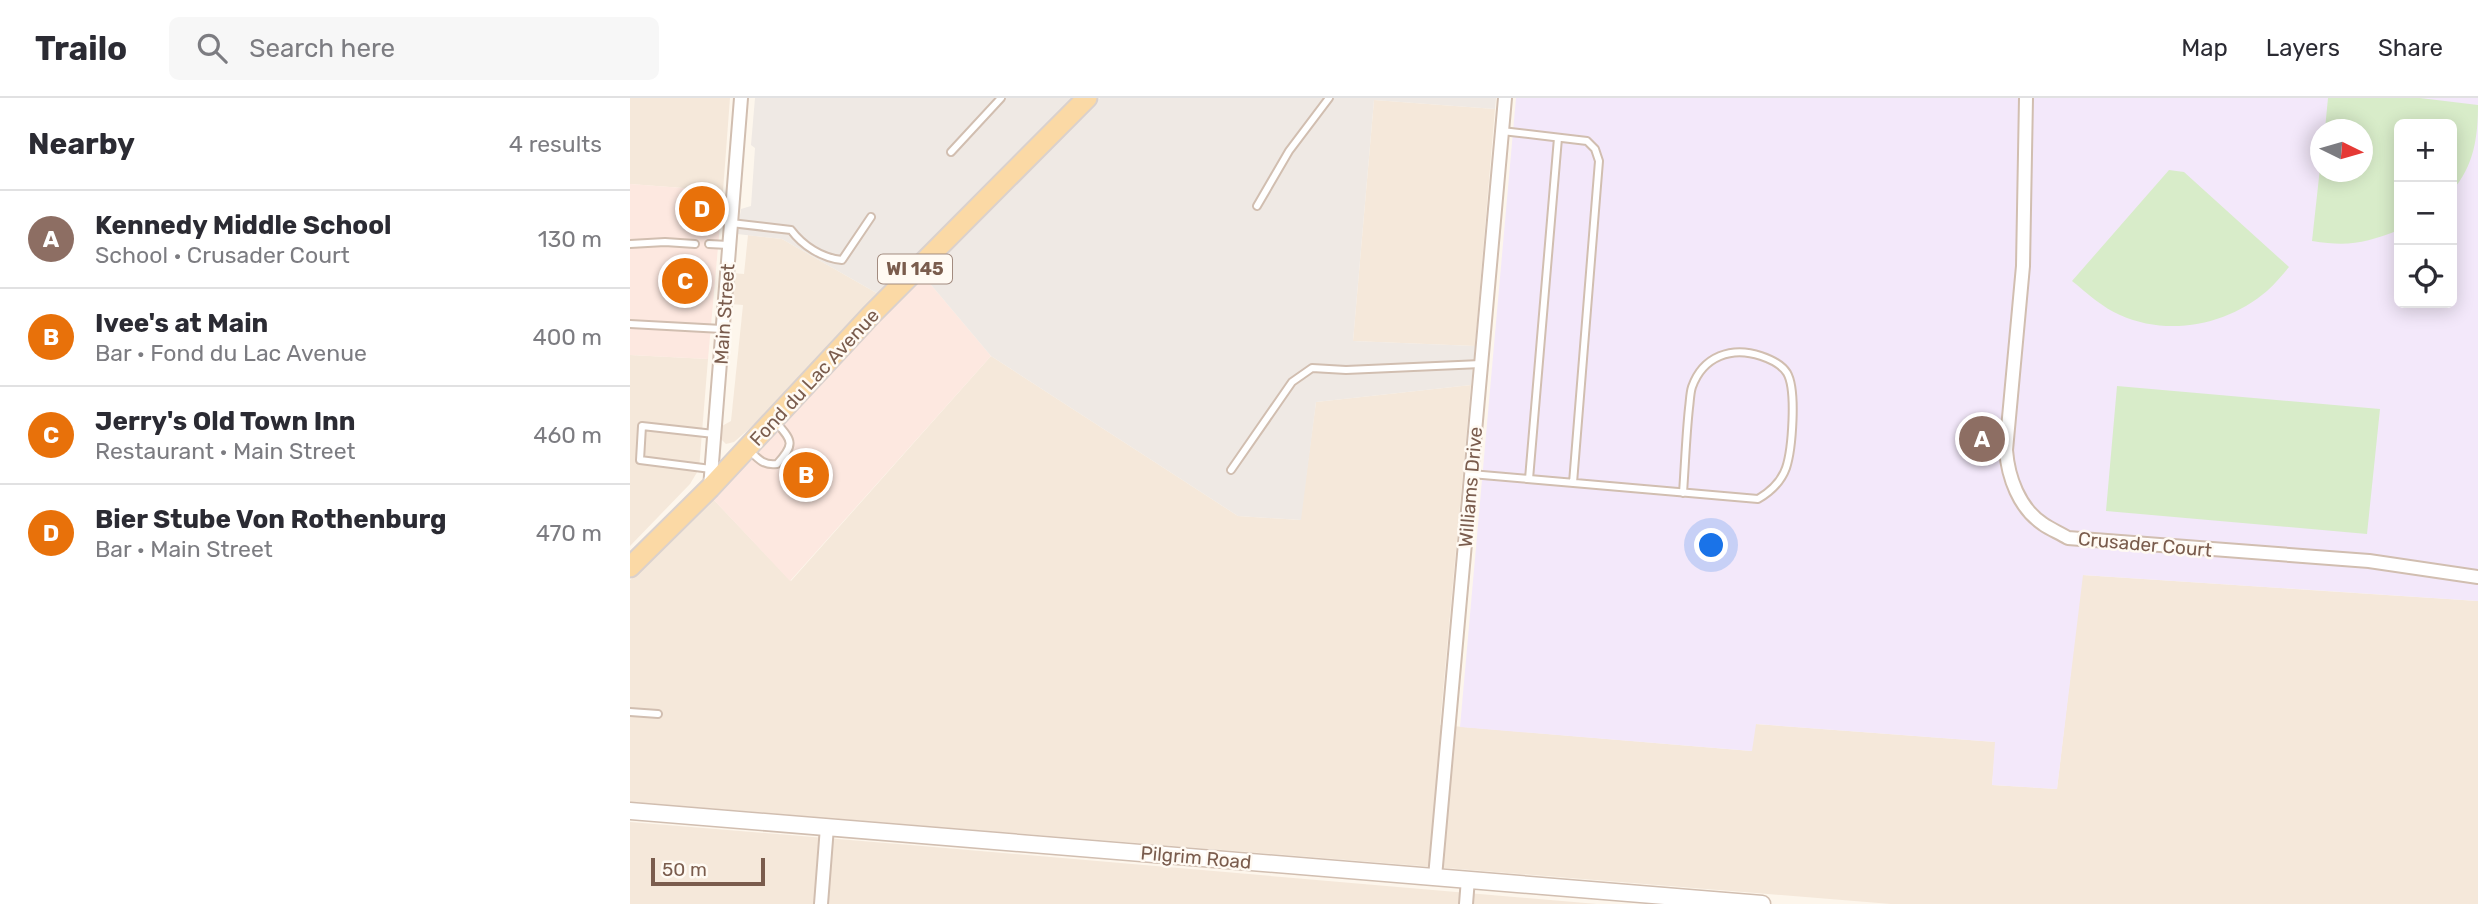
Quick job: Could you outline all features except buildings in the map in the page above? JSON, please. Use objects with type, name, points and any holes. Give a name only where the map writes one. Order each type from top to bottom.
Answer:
[{"type":"main road","name":"Fond du Lac Avenue","points":[[630,567],[711,478],[747,449],[870,315],[1087,98]]},
{"type":"street","name":"Main Street","points":[[711,478],[741,98]]},
{"type":"street","name":"Williams Drive","points":[[1435,877],[1505,98]]},
{"type":"street","name":"Crusader Court","points":[[2025,98],[2023,266],[2006,450],[2008,471],[2022,502],[2041,523],[2068,538],[2369,561],[2478,577]]},
{"type":"street","name":"Pilgrim Road","points":[[630,811],[1762,904]]},
{"type":"street","points":[[821,904],[827,827]]},
{"type":"street","points":[[1466,904],[1468,879]]},
{"type":"lane","points":[[951,152],[1001,98]]},
{"type":"lane","points":[[1256,206],[1289,151],[1329,98]]},
{"type":"lane","points":[[1502,131],[1587,141],[1595,149],[1599,161],[1573,483]]},
{"type":"lane","points":[[1528,479],[1558,138]]},
{"type":"lane","points":[[731,223],[792,230],[798,239],[818,253],[842,260],[871,217]]},
{"type":"lane","points":[[630,244],[695,244]]},
{"type":"lane","points":[[709,244],[729,245]]},
{"type":"lane","points":[[630,324],[722,329]]},
{"type":"lane","points":[[1471,474],[1683,493],[1758,499],[1772,491],[1786,469],[1790,442],[1792,392],[1787,373],[1772,360],[1734,350],[1718,356],[1703,369],[1692,387],[1683,493]]},
{"type":"lane","points":[[1231,470],[1292,382],[1312,368],[1346,370],[1481,364]]},
{"type":"lane","points":[[747,449],[762,463],[777,464],[789,451],[789,438],[774,419]]},
{"type":"lane","points":[[711,478],[640,460],[642,426],[714,433]]},
{"type":"lane","points":[[630,712],[658,714]]},
{"type":"shaded area","points":[[630,98],[730,98],[723,191],[630,184]]},
{"type":"shaded area","points":[[755,98],[1072,98],[880,295],[782,239],[737,234],[741,209],[751,206],[755,148],[751,145]]},
{"type":"shaded area","points":[[1100,98],[1496,98],[1495,109],[1374,100],[1353,341],[1475,346],[1471,385],[1316,402],[1301,520],[1238,516],[991,356],[922,274]]},
{"type":"shaded area","points":[[1516,98],[2478,98],[2478,601],[2083,575],[2057,789],[1992,785],[1995,742],[1756,724],[1752,751],[1460,727]]},
{"type":"shaded area","points":[[1374,100],[1495,109],[1475,346],[1353,341]]},
{"type":"shaded area","points":[[630,184],[723,191],[708,359],[630,355]]},
{"type":"shaded area","points":[[748,235],[782,239],[880,295],[749,429],[734,442],[726,444],[719,437],[722,426],[731,421],[743,305],[730,304],[733,273],[744,274]]},
{"type":"shaded area","points":[[922,274],[991,356],[790,581],[712,498]]},
{"type":"shaded area","points":[[630,355],[708,359],[699,469],[690,484],[630,546]]},
{"type":"shaded area","points":[[991,356],[1238,516],[1300,520],[1316,402],[1471,385],[1440,725],[1751,751],[1755,724],[1996,742],[1992,785],[2057,789],[2082,575],[2478,601],[2478,904],[1891,904],[630,802],[630,580],[712,498],[791,581]]},
{"type":"shaded area","points":[[630,822],[910,845],[1597,904],[630,904]]},
{"type":"green space","points":[[2328,98],[2420,98],[2478,105],[2476,140],[2470,161],[2457,184],[2457,119],[2394,119],[2394,232],[2357,243],[2312,241],[2318,182],[2373,182],[2373,119],[2326,119]]},
{"type":"green space","points":[[2169,170],[2184,172],[2289,267],[2270,288],[2251,303],[2216,319],[2197,324],[2177,326],[2139,322],[2107,308],[2072,281]]},
{"type":"green space","points":[[2117,386],[2380,409],[2367,534],[2106,511]]},
{"type":"place","name":"Bier Stube Von Rothenburg","points":[[702,209]]},
{"type":"place","name":"Jerry's Old Town Inn","points":[[685,281]]},
{"type":"place","name":"Kennedy Middle School","points":[[1982,439]]},
{"type":"place","name":"Ivee's at Main","points":[[806,475]]}]
